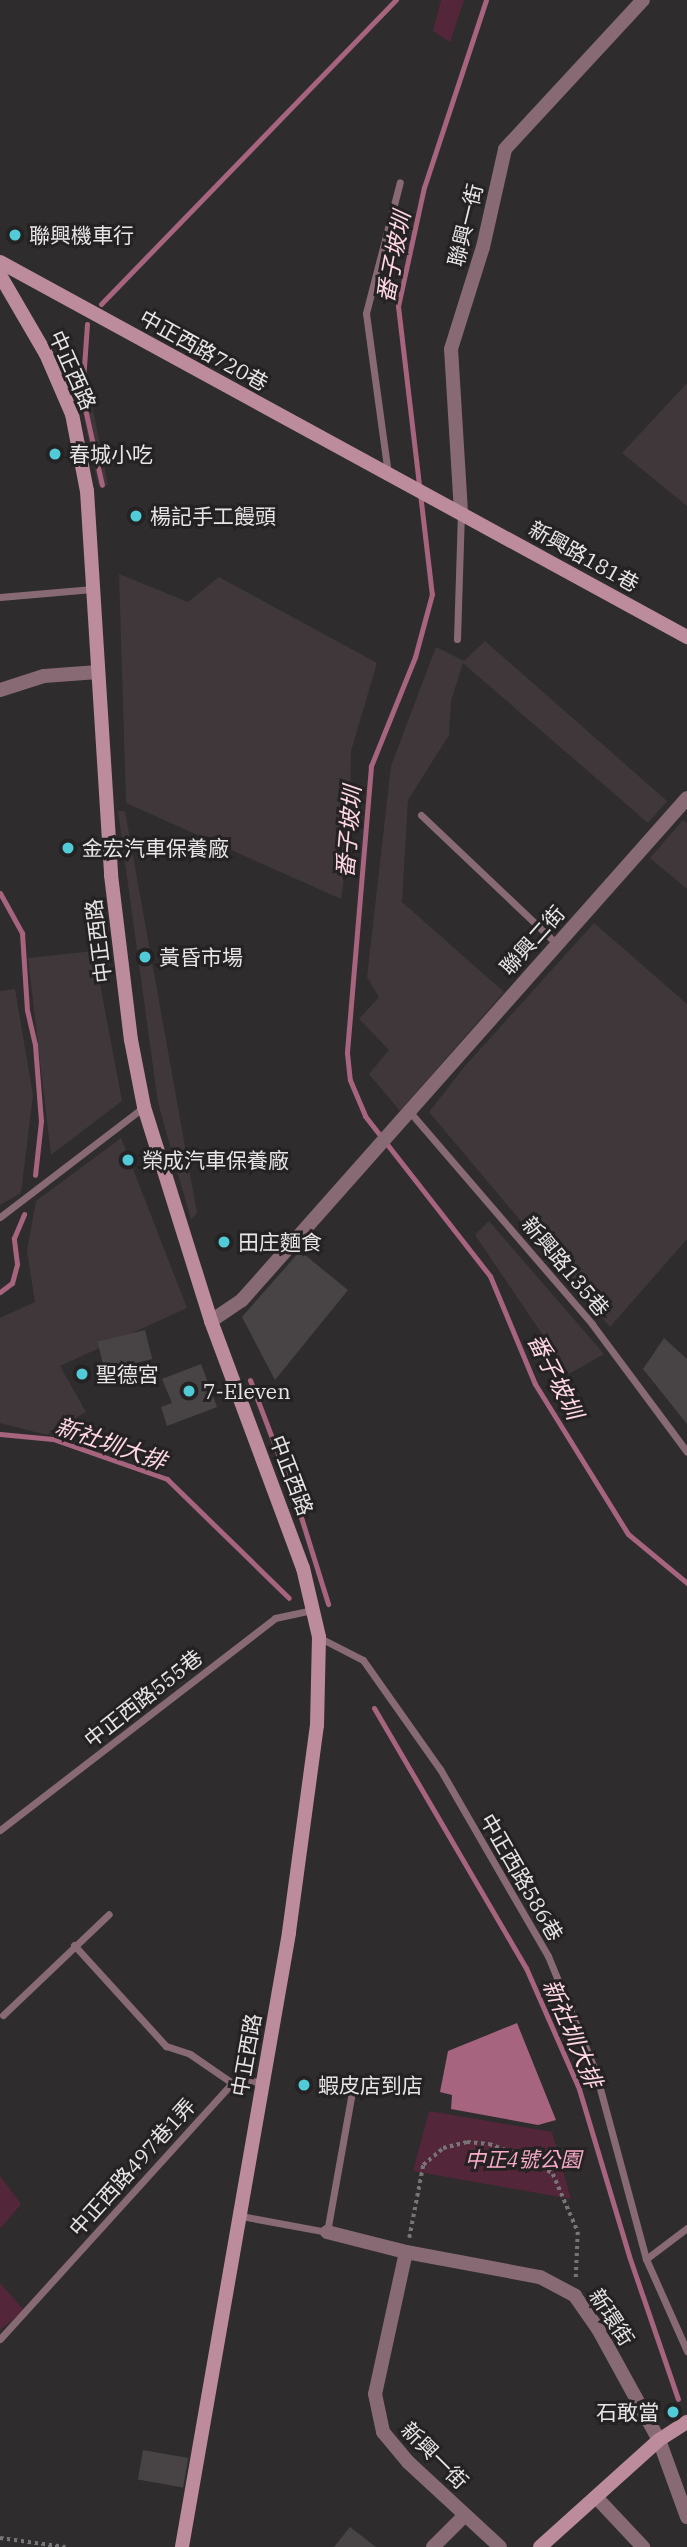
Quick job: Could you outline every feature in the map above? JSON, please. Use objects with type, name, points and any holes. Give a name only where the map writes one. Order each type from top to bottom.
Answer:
[{"type":"main road","name":"中正西路720巷","points":[[0,262],[388,475],[461,512]]},
{"type":"main road","name":"中正西路","points":[[0,275],[46,354],[72,414],[87,491],[111,875],[131,1040],[144,1107],[212,1321],[290,1530],[314,1610],[319,1637],[317,1725],[289,1933],[182,2547]]},
{"type":"main road","name":"新興路181巷","points":[[461,512],[687,637]]},
{"type":"main road","points":[[543,2546],[659,2440],[687,2422]]},
{"type":"street","name":"聯興一街","points":[[461,512],[451,349],[483,247],[505,149],[643,0]]},
{"type":"street","points":[[0,690],[44,676],[98,672]]},
{"type":"street","name":"聯興二街","points":[[212,1321],[242,1300],[300,1231],[370,1156],[687,798]]},
{"type":"street","name":"新環街","points":[[327,2232],[406,2252],[540,2277],[575,2296],[598,2329],[659,2440],[687,2517]]},
{"type":"street","name":"新興一街","points":[[406,2252],[375,2393],[383,2432],[408,2462],[500,2547]]},
{"type":"street","points":[[596,2497],[643,2547]]},
{"type":"street","points":[[433,2547],[465,2515]]},
{"type":"lane","points":[[388,475],[366,313],[400,182]]},
{"type":"lane","points":[[457,639],[461,512]]},
{"type":"lane","points":[[1,597],[93,589]]},
{"type":"lane","points":[[421,815],[557,944]]},
{"type":"lane","points":[[0,1217],[144,1107]]},
{"type":"lane","name":"新興路135巷","points":[[408,1110],[592,1324],[687,1452]]},
{"type":"lane","name":"中正西路555巷","points":[[0,1830],[275,1618],[314,1610]]},
{"type":"lane","name":"中正西路586巷","points":[[319,1637],[363,1660],[440,1769],[548,1956],[595,2070],[646,2259],[687,2351]]},
{"type":"lane","points":[[3,2015],[109,1914]]},
{"type":"lane","points":[[74,1945],[166,2046],[190,2054],[232,2083],[263,2081]]},
{"type":"lane","name":"中正西路497巷1弄","points":[[0,2339],[232,2083]]},
{"type":"lane","points":[[241,2216],[327,2232],[353,2086]]},
{"type":"lane","points":[[646,2259],[687,2228]]},
{"type":"path","points":[[406,2252],[424,2165],[443,2148],[467,2142],[489,2144],[530,2159],[553,2174],[578,2232],[576,2279]]},
{"type":"path","points":[[0,2538],[65,2547]]},
{"type":"path","points":[[5,2547],[6,2539]]},
{"type":"shaded area","points":[[687,383],[687,506],[622,453]]},
{"type":"shaded area","points":[[91,400],[108,485],[98,485],[83,413]]},
{"type":"shaded area","points":[[119,574],[188,602],[219,577],[377,663],[351,751],[349,844],[341,899],[126,803]]},
{"type":"shaded area","points":[[485,641],[667,801],[648,823],[463,663],[451,701],[449,735],[408,800],[402,902],[504,992],[400,1111],[369,1074],[389,1050],[359,1019],[379,997],[367,977],[391,766],[436,647],[464,661]]},
{"type":"shaded area","name":"黃昏市場","points":[[118,811],[125,811],[197,1213],[191,1220],[158,1103]]},
{"type":"shaded area","points":[[683,820],[687,823],[687,889],[650,858]]},
{"type":"shaded area","points":[[594,923],[687,1004],[687,1239],[610,1327],[429,1112],[465,1066]]},
{"type":"shaded area","points":[[94,951],[122,1101],[51,1155],[28,958]]},
{"type":"shaded area","points":[[15,989],[33,1095],[21,1193],[0,1205],[0,991]]},
{"type":"shaded area","points":[[121,1138],[187,1308],[60,1366],[86,1412],[47,1435],[0,1423],[0,1318],[35,1302],[27,1251],[36,1201]]},
{"type":"shaded area","points":[[489,1221],[604,1354],[569,1374],[475,1235]]},
{"type":"shaded area","points":[[517,2023],[556,2120],[538,2125],[451,2109],[452,2095],[440,2092],[448,2051]]},
{"type":"green space","points":[[441,0],[464,0],[450,42],[433,31]]},
{"type":"green space","name":"中正4號公園","points":[[429,2111],[552,2132],[571,2199],[413,2171]]},
{"type":"green space","points":[[0,2176],[21,2204],[0,2229]]},
{"type":"green space","points":[[0,2283],[24,2310],[0,2330]]},
{"type":"building","points":[[300,1251],[348,1290],[275,1380],[242,1317]]},
{"type":"building","points":[[145,1330],[152,1359],[105,1371],[97,1342]]},
{"type":"building","points":[[664,1338],[687,1359],[687,1424],[643,1369]]},
{"type":"building","name":"7-Eleven","points":[[201,1364],[217,1407],[167,1426],[161,1407],[172,1403],[162,1379]]},
{"type":"building","points":[[143,2450],[188,2458],[183,2488],[138,2480]]},
{"type":"building","points":[[350,2527],[376,2547],[334,2547]]},
{"type":"waterway","points":[[101,304],[396,0]]},
{"type":"waterway","name":"番子坡圳","points":[[486,0],[424,187],[398,306],[432,594],[415,657],[371,766],[347,1053],[350,1080],[365,1116],[490,1276],[535,1384],[628,1534],[687,1583]]},
{"type":"waterway","points":[[87,324],[82,395],[102,485]]},
{"type":"waterway","name":"新社圳大排","points":[[0,893],[22,933],[27,1010],[35,1045],[41,1121],[35,1175]]},
{"type":"waterway","name":"新社圳大排","points":[[0,1292],[12,1283],[17,1264],[14,1238],[24,1214]]},
{"type":"waterway","points":[[250,1380],[296,1501],[328,1604]]},
{"type":"waterway","name":"新社圳大排","points":[[0,1434],[53,1439],[167,1479],[289,1598]]},
{"type":"waterway","name":"新社圳大排","points":[[374,1708],[526,1968],[579,2089],[629,2256],[678,2399]]},
{"type":"place","name":"聯興機車行","points":[[15,235]]},
{"type":"place","name":"春城小吃","points":[[55,454]]},
{"type":"place","name":"楊記手工饅頭","points":[[136,516]]},
{"type":"place","name":"金宏汽車保養廠","points":[[68,848]]},
{"type":"place","name":"黃昏市場","points":[[145,957]]},
{"type":"place","name":"榮成汽車保養廠","points":[[128,1160]]},
{"type":"place","name":"田庄麵食","points":[[224,1242]]},
{"type":"place","name":"聖德宮","points":[[82,1374]]},
{"type":"place","name":"7-Eleven","points":[[189,1391]]},
{"type":"place","name":"蝦皮店到店","points":[[304,2085]]},
{"type":"place","name":"石敢當","points":[[673,2412]]}]
